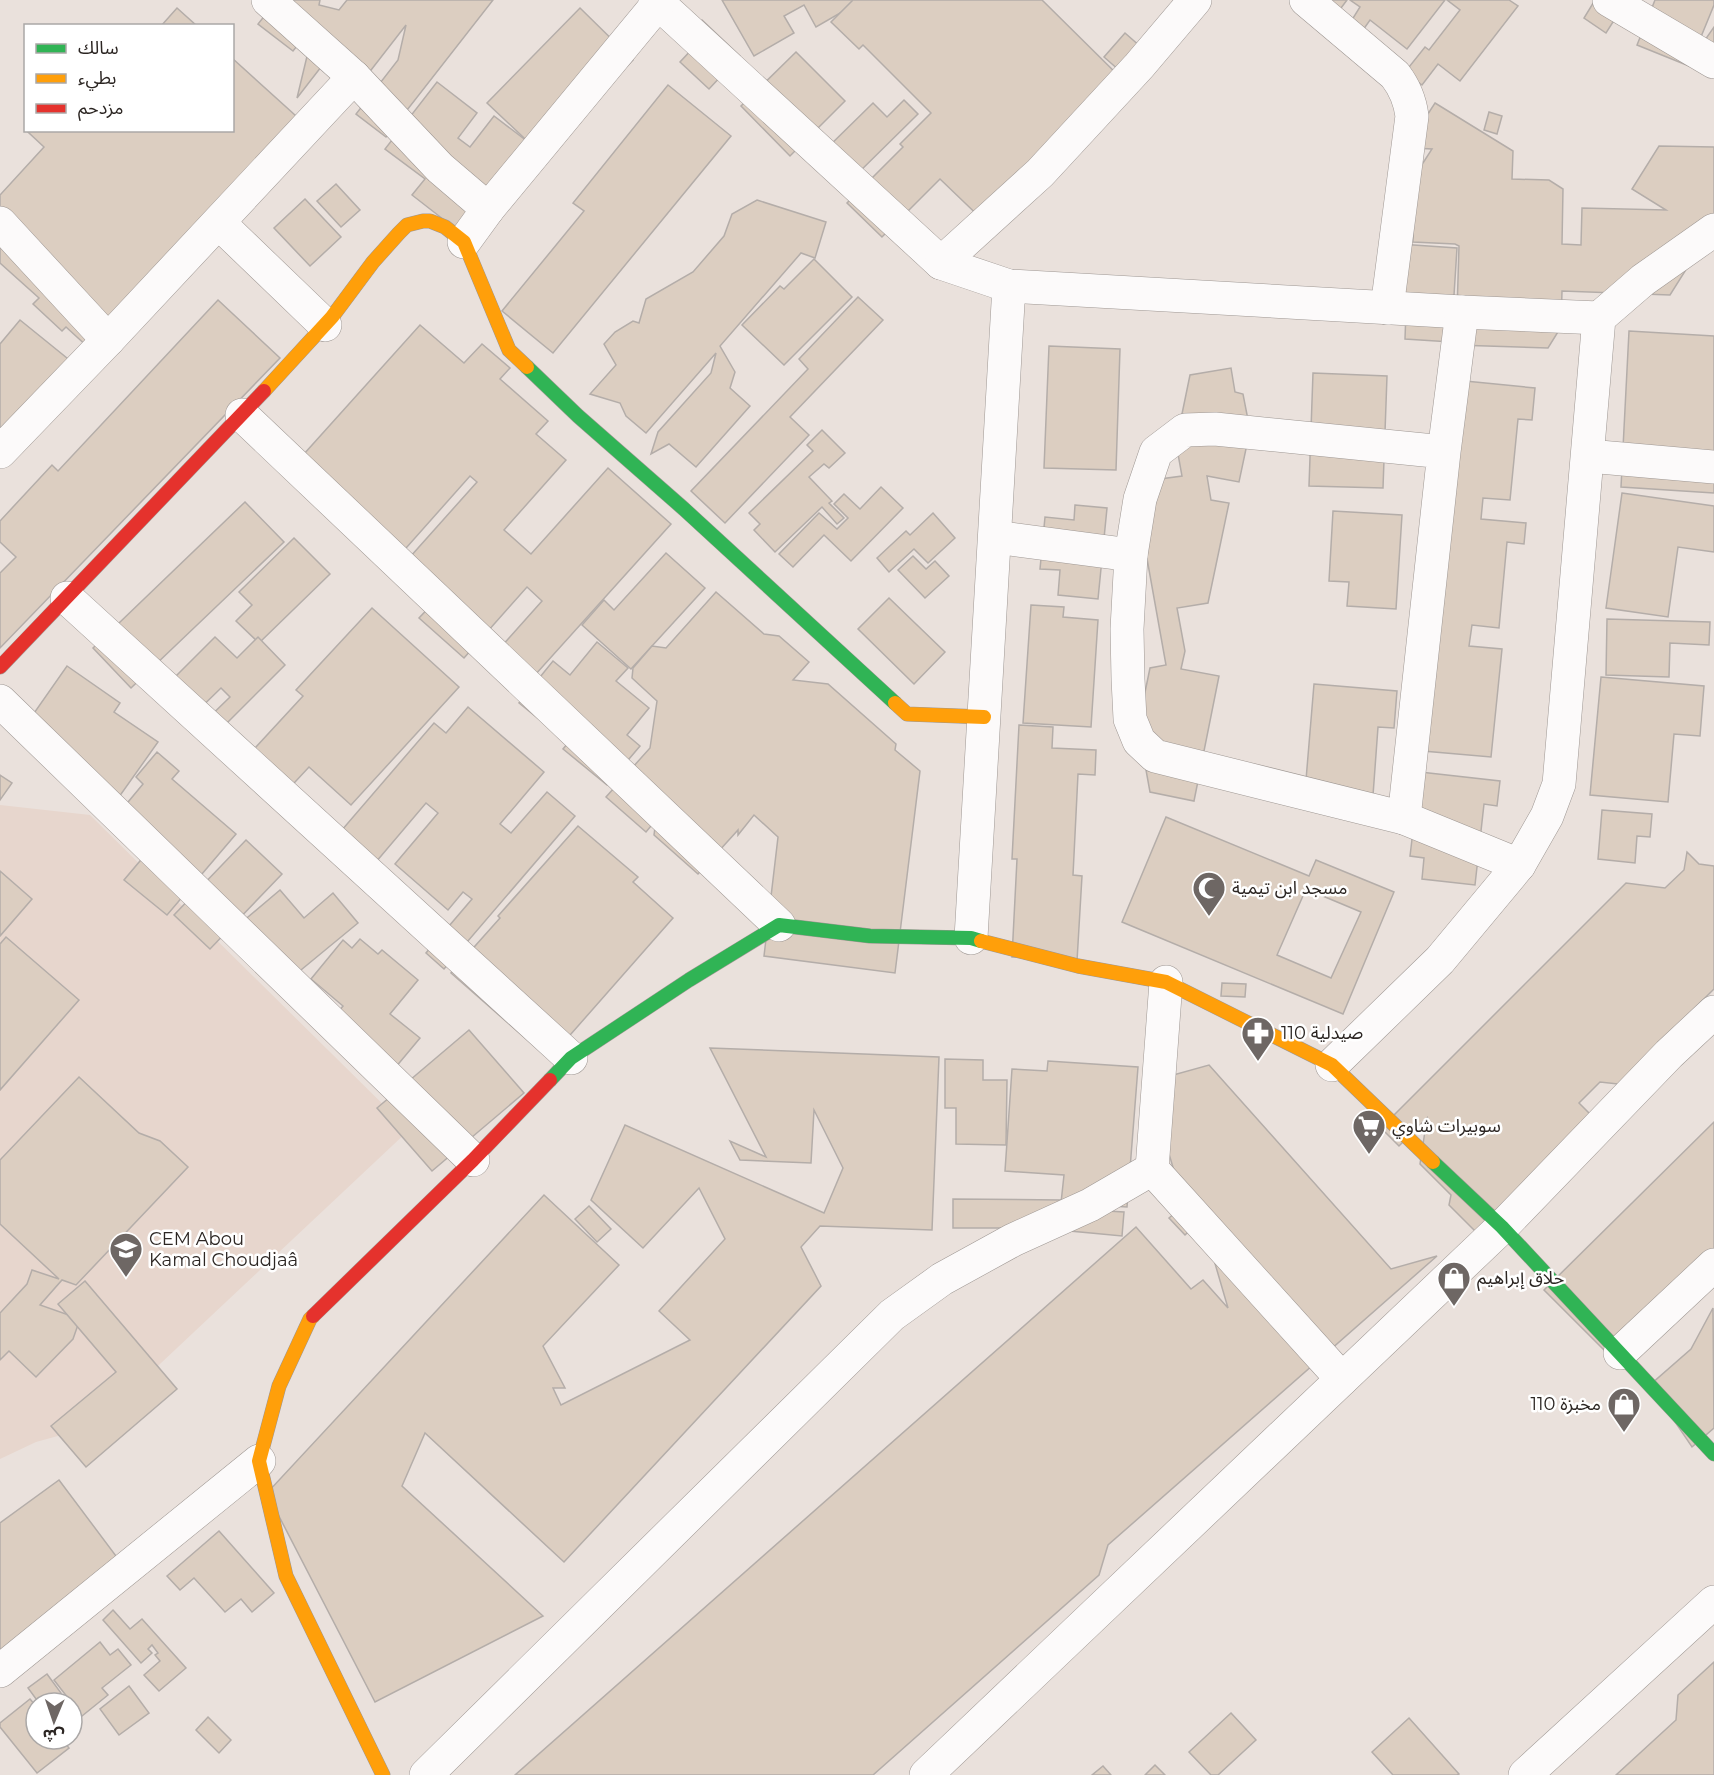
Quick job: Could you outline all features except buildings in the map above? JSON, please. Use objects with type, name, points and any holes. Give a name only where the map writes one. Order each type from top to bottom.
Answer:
[{"type":"street","points":[[268,0],[354,77],[440,168],[488,209]]},
{"type":"street","points":[[940,263],[1040,173],[1139,66],[1195,0]]},
{"type":"street","points":[[1306,0],[1395,75],[1404,85],[1410,102],[1412,116],[1387,308]]},
{"type":"street","points":[[1609,0],[1714,62]]},
{"type":"street","points":[[464,242],[488,209],[658,1],[940,263],[1009,286],[1599,318],[1644,280],[1714,230]]},
{"type":"street","points":[[0,452],[219,223],[354,77]]},
{"type":"street","points":[[0,667],[242,415],[325,325],[381,252],[407,225],[420,220],[434,222],[450,230],[464,242],[509,350],[578,416],[684,509],[907,714],[984,717]]},
{"type":"street","points":[[0,223],[108,340]]},
{"type":"street","points":[[219,223],[325,325]]},
{"type":"street","points":[[971,938],[1009,286]]},
{"type":"street","points":[[1404,818],[1444,452],[1462,312]]},
{"type":"street","points":[[1332,1065],[1440,960],[1519,865],[1547,816],[1559,784],[1599,318]]},
{"type":"street","points":[[242,415],[779,925],[870,936],[971,938],[1078,966],[1166,982],[1332,1065],[1502,1227],[1714,1454]]},
{"type":"street","points":[[1444,452],[1215,429],[1185,430],[1156,452],[1140,499],[1131,555],[1127,629],[1130,719],[1139,741],[1155,756],[1404,818],[1519,865]]},
{"type":"street","points":[[1587,456],[1714,467]]},
{"type":"street","points":[[995,537],[1131,555]]},
{"type":"street","points":[[67,598],[571,1058]]},
{"type":"street","points":[[0,700],[473,1160]]},
{"type":"street","points":[[383,1775],[286,1576],[260,1461],[279,1386],[310,1319],[473,1160],[571,1058],[689,980],[779,925]]},
{"type":"street","points":[[1166,982],[1152,1169],[1342,1379]]},
{"type":"street","points":[[926,1775],[1502,1227],[1669,1054],[1714,1011]]},
{"type":"street","points":[[426,1775],[892,1315],[942,1278],[1013,1240],[1089,1205],[1152,1169]]},
{"type":"street","points":[[1620,1353],[1714,1265]]},
{"type":"street","points":[[0,1671],[260,1461]]},
{"type":"street","points":[[1525,1775],[1714,1602]]},
{"type":"shaded area","name":"CEM Abou Kamal Choudjaâ","points":[[0,805],[90,815],[409,1130],[94,1426],[36,1442],[0,1459]]},
{"type":"traffic: fast","points":[[527,367],[895,703]]},
{"type":"traffic: fast","points":[[550,1080],[571,1058],[689,980],[779,925],[870,936],[971,938],[981,941]]},
{"type":"traffic: fast","points":[[1433,1162],[1502,1227],[1714,1454]]},
{"type":"traffic: slow","points":[[264,391],[332,317],[373,262],[399,233],[407,225],[423,221],[430,221],[445,227],[464,242],[509,350],[527,367]]},
{"type":"traffic: slow","points":[[895,703],[907,714],[984,717]]},
{"type":"traffic: slow","points":[[981,941],[1078,966],[1166,982],[1332,1065],[1433,1162]]},
{"type":"traffic: slow","points":[[313,1316],[279,1386],[259,1461],[286,1576],[383,1775]]},
{"type":"traffic: jam","points":[[0,667],[264,391]]},
{"type":"traffic: jam","points":[[313,1316],[473,1160],[550,1080]]},
{"type":"place","name":"مسجد ابن تيمية","points":[[1209,917]]},
{"type":"place","name":"صيدلية 110","points":[[1258,1062]]},
{"type":"place","name":"سوبيرات شاوي","points":[[1369,1155]]},
{"type":"place","name":"CEM Abou Kamal Choudjaâ","points":[[126,1278]]},
{"type":"place","name":"حلاق إبراهيم","points":[[1454,1307]]},
{"type":"place","name":"مخبزة 110","points":[[1624,1433]]}]
